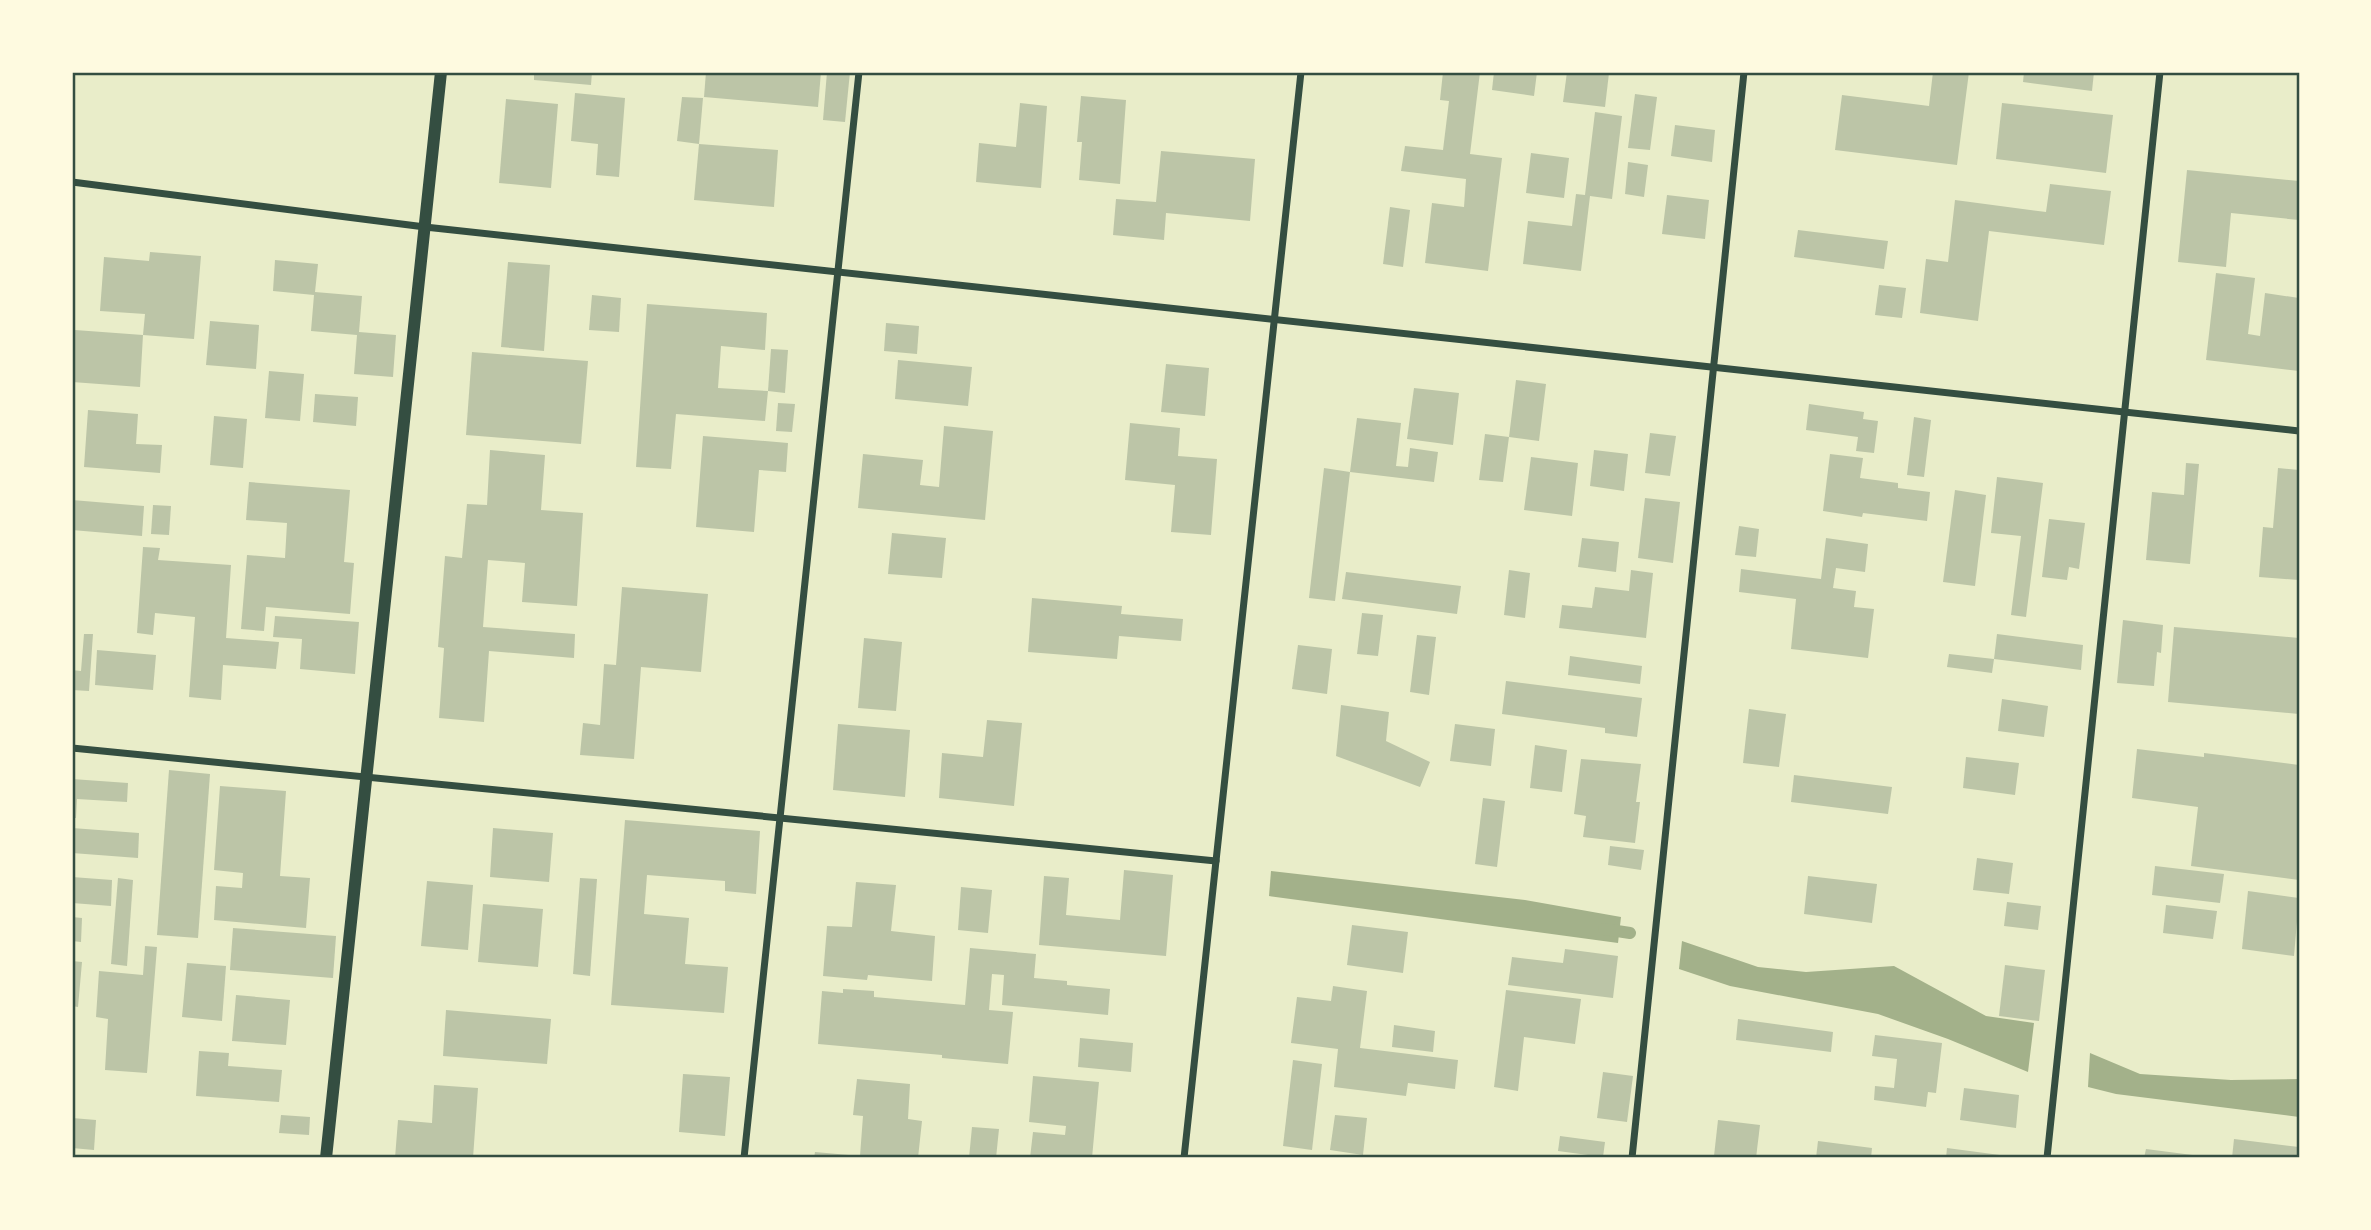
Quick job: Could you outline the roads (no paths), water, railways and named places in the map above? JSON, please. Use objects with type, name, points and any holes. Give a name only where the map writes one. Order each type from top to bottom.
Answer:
[{"type":"street","points":[[327,1158],[441,72]]},
{"type":"street","points":[[744,1158],[859,72]]},
{"type":"street","points":[[1184,1158],[1301,72]]},
{"type":"street","points":[[1632,1158],[1744,72]]},
{"type":"street","points":[[2047,1158],[2160,72]]},
{"type":"street","points":[[72,182],[425,227],[2299,431]]},
{"type":"street","points":[[72,748],[1216,862]]},
{"type":"waterway","points":[[1604,929],[1630,933]]}]
